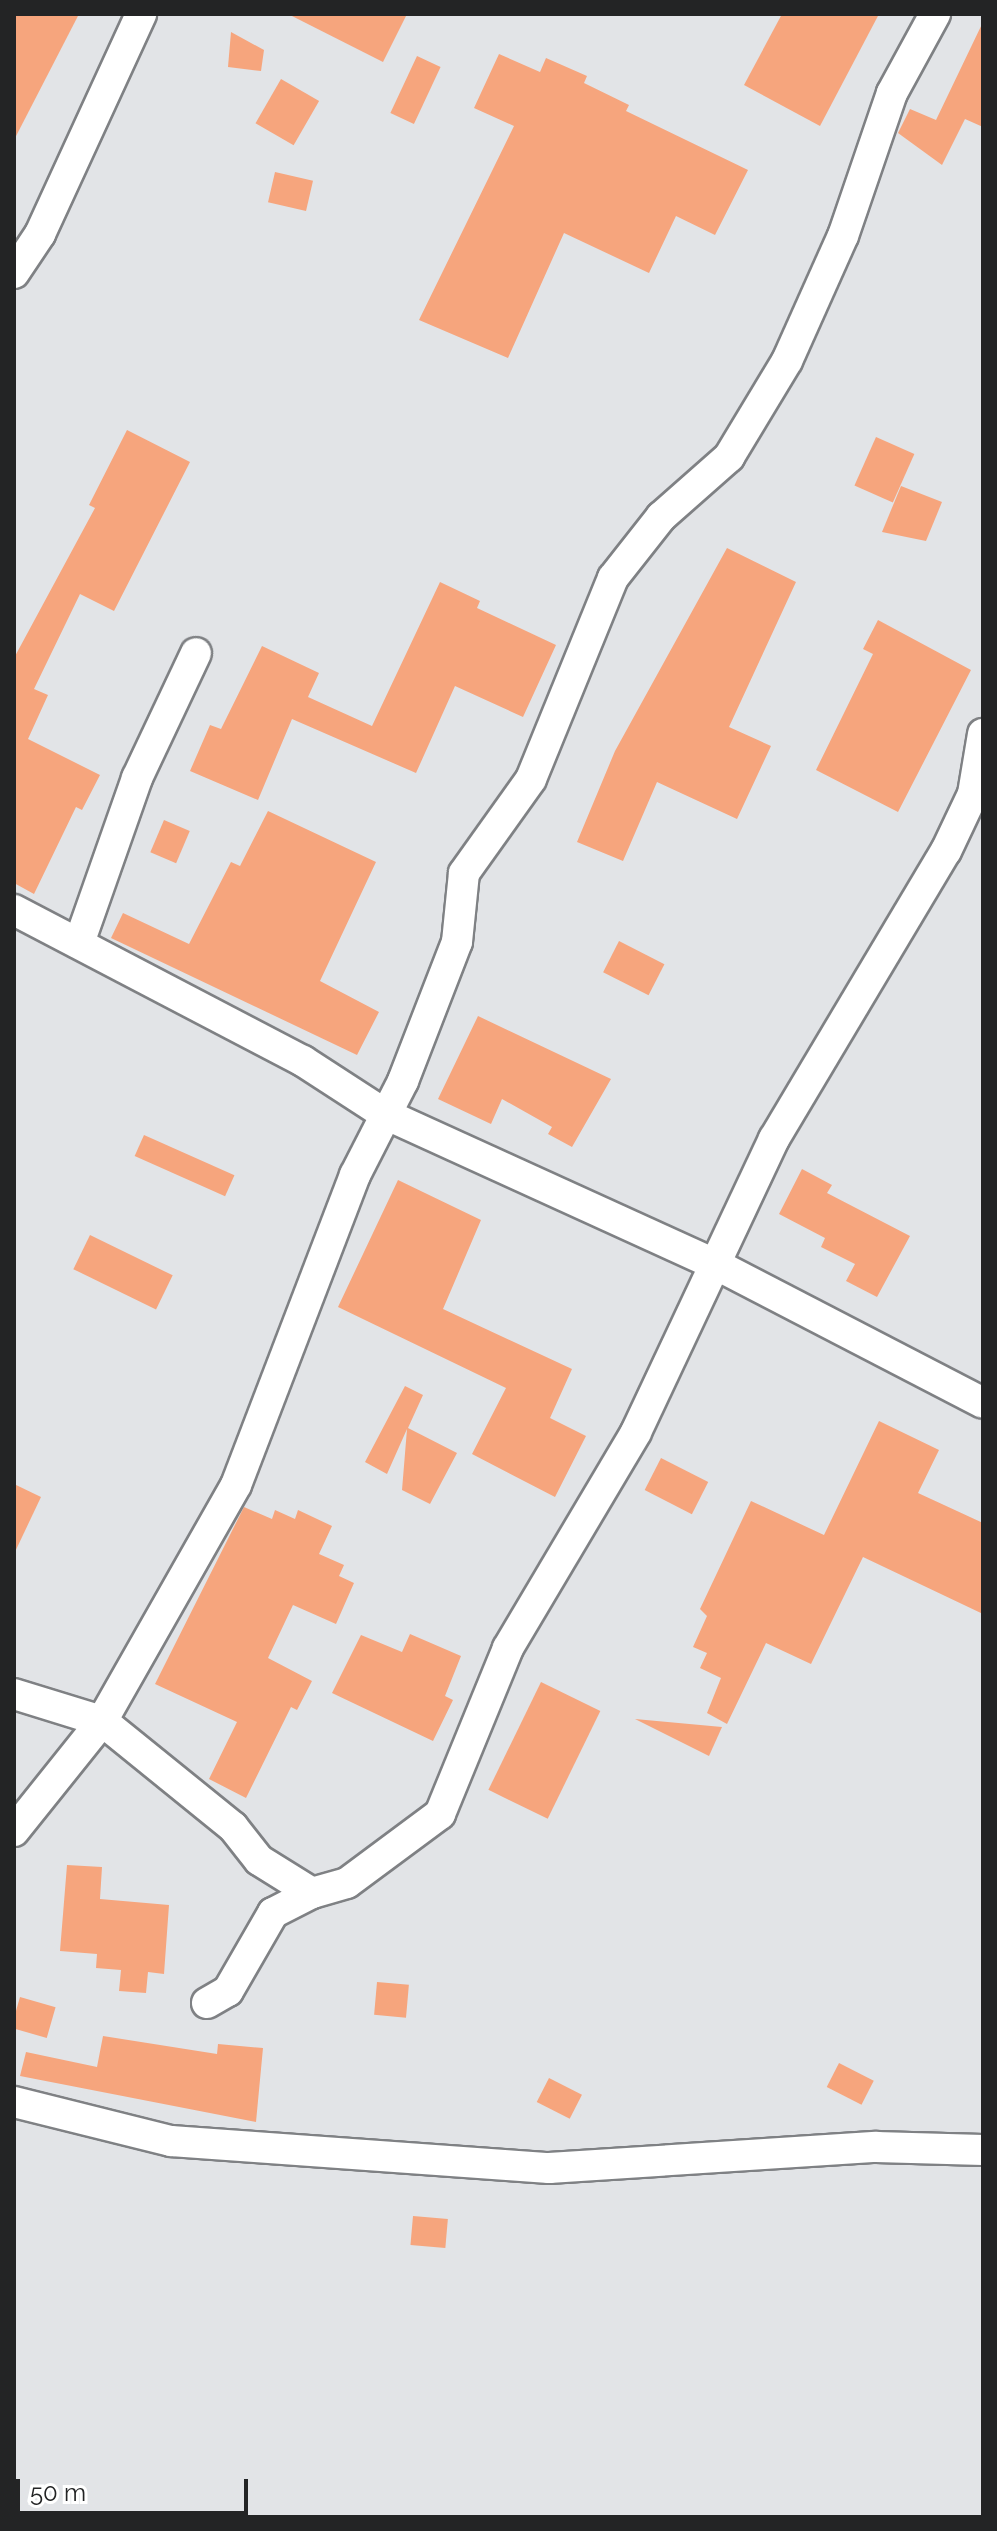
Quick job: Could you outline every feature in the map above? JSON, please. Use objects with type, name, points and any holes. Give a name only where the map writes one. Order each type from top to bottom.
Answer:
[{"type":"street","points":[[14,273],[40,234],[141,14]]},
{"type":"street","points":[[14,1831],[102,1721],[236,1485],[383,1113],[403,1081],[457,942],[464,873],[531,779],[613,578],[661,517],[729,457],[787,361],[843,236],[892,93],[935,14]]},
{"type":"street","points":[[79,943],[137,778],[196,653]]},
{"type":"street","points":[[207,2003],[233,1984],[273,1913],[312,1893],[347,1883],[440,1814],[508,1648],[636,1432],[719,1266],[774,1139],[946,851],[973,794],[983,734]]},
{"type":"street","points":[[14,910],[303,1061],[383,1113],[719,1266],[983,1403]]},
{"type":"street","points":[[14,1694],[102,1721],[233,1827],[259,1860],[312,1893]]},
{"type":"street","points":[[14,2102],[171,2141],[549,2168],[876,2147],[983,2150]]},
{"type":"building","points":[[14,14],[79,14],[14,140]]},
{"type":"building","points":[[288,14],[407,14],[383,62]]},
{"type":"building","points":[[782,14],[879,14],[820,126],[744,85]]},
{"type":"building","points":[[983,22],[983,127],[965,119],[942,165],[898,133],[910,109],[936,120]]},
{"type":"building","points":[[231,32],[264,50],[261,71],[228,67]]},
{"type":"building","points":[[499,54],[540,72],[546,58],[587,76],[584,83],[629,105],[626,111],[748,170],[715,235],[676,216],[649,273],[564,233],[508,358],[419,320],[514,126],[474,108]]},
{"type":"building","points":[[417,56],[441,67],[414,124],[390,113]]},
{"type":"building","points":[[281,79],[319,101],[294,145],[256,123]]},
{"type":"building","points":[[275,172],[313,181],[306,211],[268,202]]},
{"type":"building","points":[[127,430],[190,462],[114,611],[80,594],[34,689],[48,695],[28,739],[100,775],[82,810],[76,807],[34,894],[14,883],[14,658],[95,508],[89,505]]},
{"type":"building","points":[[876,437],[914,454],[893,503],[854,485]]},
{"type":"building","points":[[901,486],[942,502],[926,541],[882,532]]},
{"type":"building","points":[[727,548],[796,582],[729,727],[771,746],[737,819],[657,782],[623,861],[577,842],[615,751]]},
{"type":"building","points":[[440,582],[480,601],[477,608],[556,645],[523,717],[455,686],[416,773],[292,719],[258,800],[190,771],[210,725],[221,729],[262,646],[319,673],[308,697],[372,726]]},
{"type":"building","points":[[878,620],[971,670],[898,812],[816,770],[873,654],[863,649]]},
{"type":"building","points":[[268,811],[376,862],[320,981],[379,1012],[357,1055],[111,938],[123,913],[189,944],[231,862],[240,866]]},
{"type":"building","points":[[164,820],[190,831],[176,863],[150,852]]},
{"type":"building","points":[[619,941],[664,964],[649,995],[603,972]]},
{"type":"building","points":[[478,1016],[611,1079],[572,1147],[548,1134],[552,1127],[502,1099],[491,1124],[438,1099]]},
{"type":"building","points":[[144,1135],[234,1175],[225,1196],[135,1156]]},
{"type":"building","points":[[802,1169],[832,1185],[827,1193],[910,1236],[877,1297],[846,1281],[855,1264],[821,1247],[825,1238],[779,1214]]},
{"type":"building","points":[[398,1180],[481,1220],[443,1309],[572,1369],[550,1418],[586,1436],[555,1497],[472,1454],[506,1388],[338,1307]]},
{"type":"building","points":[[90,1235],[173,1275],[156,1309],[73,1269]]},
{"type":"building","points":[[405,1386],[423,1395],[408,1428],[457,1453],[430,1504],[402,1490],[407,1429],[387,1474],[365,1462]]},
{"type":"building","points":[[879,1421],[939,1450],[918,1493],[983,1523],[983,1614],[863,1557],[811,1664],[766,1643],[727,1724],[707,1713],[721,1678],[700,1668],[707,1653],[693,1647],[707,1616],[700,1609],[751,1501],[824,1535]]},
{"type":"building","points":[[661,1458],[708,1482],[692,1514],[645,1490]]},
{"type":"building","points":[[14,1484],[41,1497],[14,1554]]},
{"type":"building","points":[[244,1507],[272,1519],[275,1510],[295,1519],[298,1510],[332,1526],[319,1554],[344,1565],[339,1576],[354,1583],[336,1624],[293,1605],[268,1658],[312,1681],[297,1710],[291,1707],[246,1798],[209,1779],[237,1722],[155,1684]]},
{"type":"building","points":[[410,1634],[461,1656],[445,1696],[453,1700],[433,1741],[332,1693],[361,1635],[402,1652]]},
{"type":"building","points":[[541,1682],[600,1711],[548,1819],[488,1790]]},
{"type":"building","points":[[635,1719],[722,1727],[709,1756]]},
{"type":"building","points":[[67,1865],[102,1867],[100,1899],[169,1905],[164,1974],[148,1972],[146,1993],[119,1991],[121,1970],[96,1968],[97,1954],[60,1951]]},
{"type":"building","points":[[377,1982],[409,1985],[406,2018],[374,2015]]},
{"type":"building","points":[[20,1997],[56,2007],[47,2038],[14,2029]]},
{"type":"building","points":[[103,2036],[217,2054],[218,2044],[263,2048],[256,2122],[20,2076],[26,2052],[97,2067]]},
{"type":"building","points":[[839,2063],[874,2081],[861,2105],[827,2087]]},
{"type":"building","points":[[549,2078],[582,2095],[570,2119],[537,2102]]},
{"type":"building","points":[[413,2216],[448,2219],[445,2248],[410,2245]]}]
